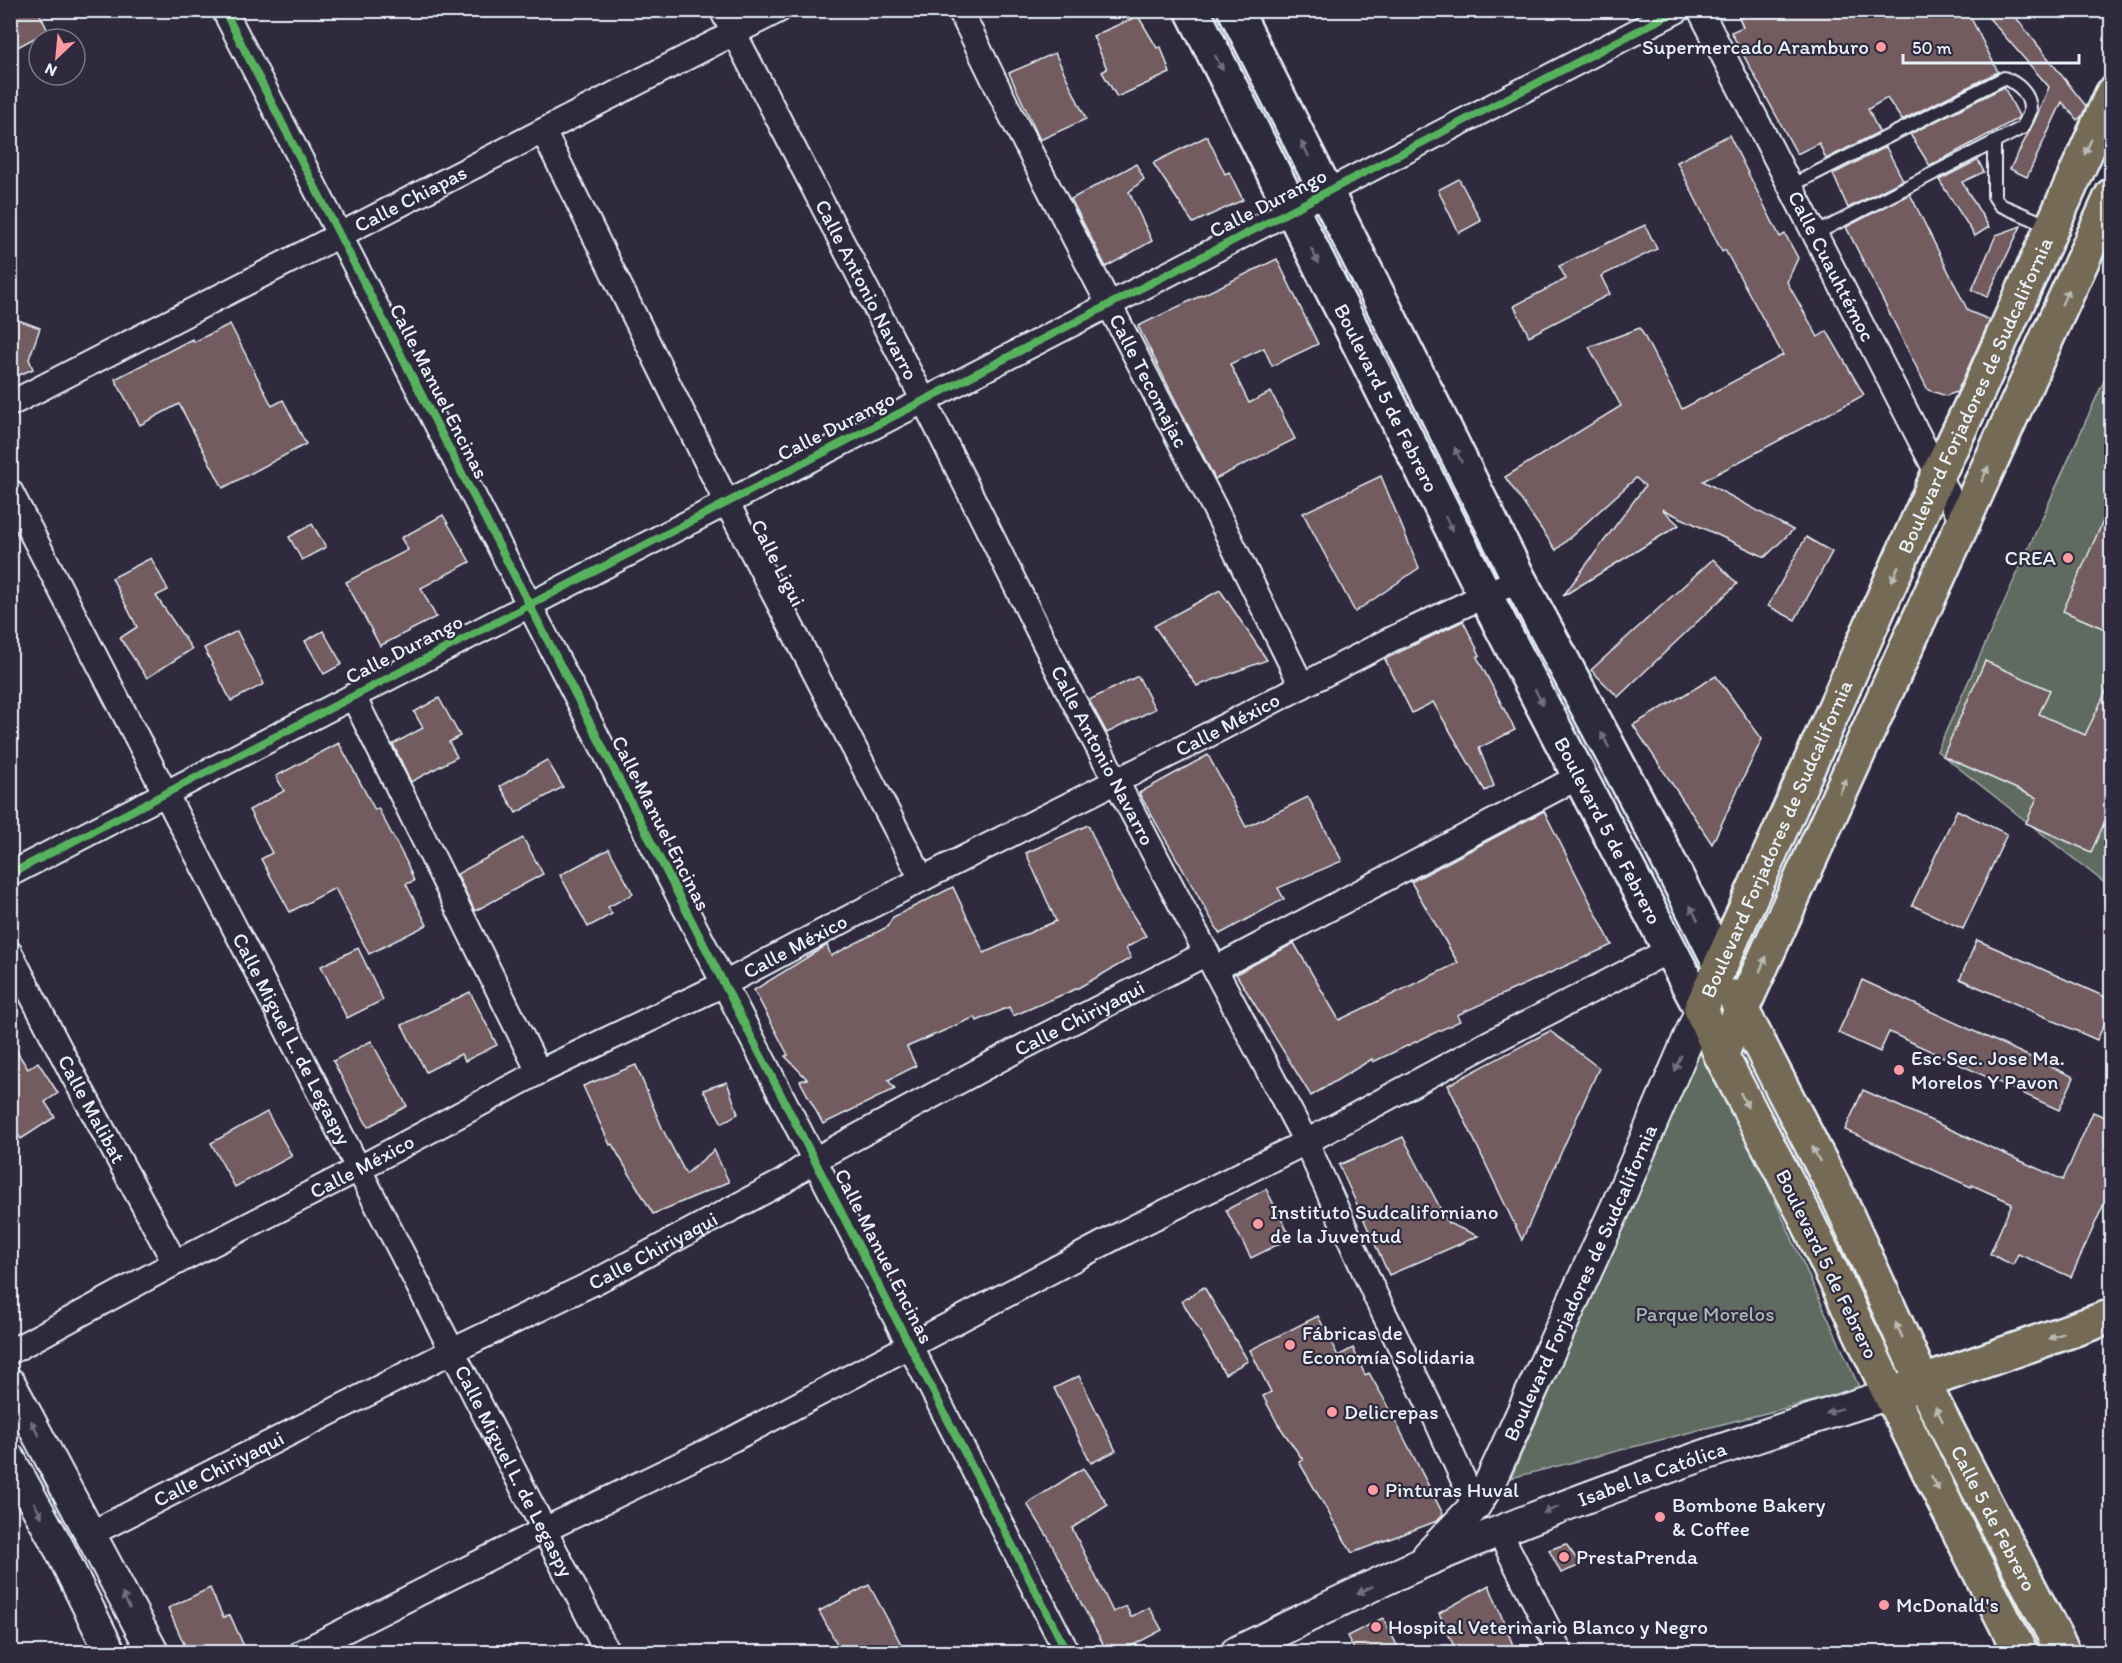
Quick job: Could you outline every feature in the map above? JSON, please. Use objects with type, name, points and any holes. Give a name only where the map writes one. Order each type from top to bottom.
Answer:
[{"type":"main road","name":"Boulevard 5 de Febrero","points":[[1192,10],[1485,595],[1701,1009],[1721,1055],[1804,1214],[1890,1394],[2020,1653]]},
{"type":"main road","name":"Boulevard 5 de Febrero","points":[[1235,10],[1519,579],[1654,832],[1839,1198],[1923,1383]]},
{"type":"main road","name":"Boulevard Forjadores de Sudcalifornia","points":[[1701,1009],[1938,475],[2112,94]]},
{"type":"main road","name":"Boulevard Forjadores de Sudcalifornia","points":[[1721,1055],[2112,195]]},
{"type":"main road","points":[[1890,1394],[2112,1316]]},
{"type":"main road","name":"Calle 5 de Febrero","points":[[1923,1383],[2062,1653]]},
{"type":"street","name":"Calle Manuel Encinas","points":[[224,10],[1067,1653]]},
{"type":"street","name":"Calle Antonio Navarro","points":[[722,10],[924,401],[1041,637],[1306,1142],[1475,1506]]},
{"type":"street","name":"Calle Chiapas","points":[[10,404],[779,10]]},
{"type":"street","name":"Calle Tecomajac","points":[[960,10],[1012,117],[1214,507],[1302,686]]},
{"type":"street","name":"Calle Durango","points":[[10,874],[1678,10]]},
{"type":"street","name":"Calle Cuauhtémoc","points":[[1701,10],[1963,523]]},
{"type":"street","name":"Calle Ligui","points":[[543,131],[727,503],[922,879]]},
{"type":"street","name":"Calle Miguel L. de Legaspy","points":[[10,491],[607,1653]]},
{"type":"street","name":"Calle México","points":[[10,1352],[539,1072],[724,984],[922,879],[1388,641],[1519,579]]},
{"type":"street","points":[[353,696],[539,1072]]},
{"type":"street","name":"Calle Chiriyaqui","points":[[92,1533],[452,1351],[595,1282],[784,1181],[814,1160],[1013,1052],[1211,961],[1580,776]]},
{"type":"street","points":[[302,1653],[544,1530],[733,1438],[1125,1232],[1306,1142],[1489,1043],[1670,950]]},
{"type":"street","name":"Calle Malibat","points":[[10,953],[175,1263]]},
{"type":"street","name":"Boulevard Forjadores de Sudcalifornia","points":[[1418,1565],[1475,1506],[1499,1462],[1616,1208],[1701,1009]]},
{"type":"street","points":[[10,1383],[92,1533],[153,1653]]},
{"type":"street","name":"Isabel la Católica","points":[[1236,1653],[1418,1565],[1499,1531],[1682,1462],[1890,1394]]},
{"type":"street","points":[[10,1459],[60,1550],[110,1653]]},
{"type":"street","points":[[1499,1531],[1560,1653]]},
{"type":"lane","points":[[1790,186],[2004,78],[2015,82],[2025,93],[2030,110],[2022,128],[1815,234]]},
{"type":"lane","points":[[1994,142],[1994,196],[2000,205],[2052,227]]},
{"type":"green space","name":"CREA","points":[[2111,365],[2111,888],[1937,751]]},
{"type":"green space","name":"Parque Morelos","points":[[1702,1039],[1860,1389],[1511,1478],[1603,1272]]},
{"type":"building","points":[[10,10],[38,10],[46,27],[27,27],[27,42],[10,51]]},
{"type":"building","points":[[1736,10],[1967,10],[1998,72],[1902,120],[1887,98],[1868,109],[1879,132],[1826,159],[1819,143],[1797,154],[1731,32],[1743,27]]},
{"type":"building","points":[[1982,10],[2010,10],[2086,106],[2082,116],[2077,120],[2062,102],[2027,177],[2010,169],[2049,87]]},
{"type":"building","points":[[1138,16],[1157,48],[1161,47],[1170,73],[1117,97],[1102,72],[1107,69],[1093,36]]},
{"type":"building","points":[[1055,53],[1086,119],[1040,140],[1009,73]]},
{"type":"building","points":[[2004,87],[2019,116],[2017,119],[1930,166],[1910,134]]},
{"type":"building","points":[[1729,135],[1780,237],[1785,234],[1798,258],[1787,282],[1818,337],[1827,331],[1864,395],[1703,481],[1793,530],[1765,557],[1662,509],[1679,525],[1563,596],[1645,486],[1636,478],[1556,550],[1505,477],[1621,406],[1589,347],[1640,328],[1682,409],[1783,355],[1725,250],[1722,252],[1677,162]]},
{"type":"building","points":[[1207,136],[1225,174],[1229,172],[1243,200],[1193,223],[1153,163]]},
{"type":"building","points":[[1886,147],[1903,180],[1848,208],[1833,174]]},
{"type":"building","points":[[1978,160],[1984,172],[1962,182],[1989,227],[1975,236],[1939,180]]},
{"type":"building","points":[[1136,164],[1144,179],[1129,192],[1152,241],[1106,267],[1071,199]]},
{"type":"building","points":[[1459,179],[1481,221],[1459,233],[1438,190]]},
{"type":"building","points":[[1910,194],[1968,311],[1990,320],[1957,392],[1946,396],[1928,390],[1846,227]]},
{"type":"building","points":[[1645,225],[1657,249],[1601,276],[1610,294],[1529,336],[1514,306],[1566,279],[1559,266]]},
{"type":"building","points":[[2021,226],[1987,297],[1972,290],[1996,235]]},
{"type":"building","points":[[1277,259],[1318,344],[1272,366],[1264,348],[1230,364],[1249,403],[1271,392],[1295,439],[1215,479],[1138,326]]},
{"type":"building","points":[[10,317],[40,328],[29,359],[33,369],[10,379]]},
{"type":"building","points":[[230,324],[272,406],[283,400],[306,444],[223,488],[179,404],[140,425],[115,379],[192,339],[194,342]]},
{"type":"building","points":[[1381,476],[1419,568],[1355,612],[1303,513]]},
{"type":"building","points":[[2112,501],[2112,632],[2063,611]]},
{"type":"building","points":[[443,515],[470,562],[421,588],[436,617],[380,646],[346,582],[408,550],[401,538]]},
{"type":"building","points":[[312,524],[326,547],[302,560],[289,537]]},
{"type":"building","points":[[1806,537],[1832,552],[1795,620],[1768,606]]},
{"type":"building","points":[[151,558],[168,590],[156,596],[192,649],[147,678],[120,638],[137,627],[112,578]]},
{"type":"building","points":[[1713,559],[1737,584],[1618,697],[1591,670]]},
{"type":"building","points":[[1220,590],[1267,660],[1197,686],[1154,626]]},
{"type":"building","points":[[1463,621],[1480,655],[1477,657],[1515,730],[1479,748],[1494,786],[1485,791],[1433,702],[1412,713],[1385,659]]},
{"type":"building","points":[[237,631],[264,684],[231,701],[204,648]]},
{"type":"building","points":[[323,631],[342,664],[324,674],[305,641]]},
{"type":"building","points":[[1985,661],[2050,690],[2039,714],[2085,735],[2112,679],[2112,806],[2091,852],[2026,823],[2037,798],[1943,756]]},
{"type":"building","points":[[1138,676],[1155,709],[1107,733],[1089,700]]},
{"type":"building","points":[[1716,676],[1762,739],[1712,844],[1633,725]]},
{"type":"building","points":[[439,698],[460,736],[449,742],[457,757],[411,782],[393,744],[423,728],[414,712]]},
{"type":"building","points":[[339,743],[375,810],[378,808],[407,863],[414,881],[406,884],[427,925],[369,954],[335,888],[290,912],[261,859],[272,853],[249,810],[284,791],[276,776]]},
{"type":"building","points":[[1208,755],[1246,827],[1308,797],[1342,861],[1278,888],[1284,899],[1220,934],[1139,793]]},
{"type":"building","points":[[547,760],[563,787],[516,813],[500,786]]},
{"type":"building","points":[[1957,810],[2007,834],[1963,929],[1912,905]]},
{"type":"building","points":[[1544,811],[1612,945],[1457,1015],[1460,1021],[1373,1062],[1372,1059],[1311,1096],[1236,974],[1294,943],[1339,1020],[1458,963],[1411,882]]},
{"type":"building","points":[[1088,825],[1117,890],[1146,936],[1126,948],[1131,958],[1078,988],[1013,1016],[1009,1007],[977,1021],[975,1017],[907,1047],[916,1066],[888,1080],[895,1089],[823,1124],[800,1081],[807,1079],[785,1056],[788,1055],[754,990],[827,945],[831,956],[887,927],[893,917],[953,887],[984,953],[1056,921],[1026,853]]},
{"type":"building","points":[[523,838],[543,874],[475,911],[457,874]]},
{"type":"building","points":[[609,849],[633,894],[608,907],[612,914],[588,927],[560,875]]},
{"type":"building","points":[[1977,940],[2112,1000],[2112,1008],[2097,1040],[1960,979]]},
{"type":"building","points":[[358,948],[383,1000],[347,1018],[321,966]]},
{"type":"building","points":[[1862,980],[2074,1077],[2059,1110],[1889,1032],[1880,1052],[1838,1033]]},
{"type":"building","points":[[470,992],[497,1045],[465,1061],[461,1054],[426,1072],[402,1025]]},
{"type":"building","points":[[1550,1031],[1599,1068],[1522,1240],[1448,1085]]},
{"type":"building","points":[[10,1041],[28,1069],[38,1062],[58,1093],[45,1102],[55,1117],[21,1139],[10,1123]]},
{"type":"building","points":[[371,1041],[407,1106],[368,1127],[333,1061]]},
{"type":"building","points":[[636,1065],[663,1130],[686,1174],[714,1150],[729,1182],[653,1214],[612,1144],[610,1145],[583,1086]]},
{"type":"building","points":[[727,1082],[738,1114],[722,1123],[703,1090]]},
{"type":"building","points":[[1863,1090],[2063,1180],[2093,1112],[2112,1120],[2112,1186],[2071,1277],[2018,1254],[2013,1265],[1990,1254],[2012,1203],[1845,1130]]},
{"type":"building","points":[[267,1112],[292,1156],[235,1187],[211,1143]]},
{"type":"building","points":[[1403,1137],[1448,1223],[1478,1236],[1389,1275],[1339,1165]]},
{"type":"building","name":"Instituto Sudcaliforniano de la Juventud","points":[[1266,1189],[1291,1238],[1251,1258],[1226,1210]]},
{"type":"building","points":[[1204,1287],[1248,1361],[1225,1374],[1182,1301]]},
{"type":"building","points":[[1318,1316],[1338,1356],[1353,1348],[1365,1375],[1369,1373],[1443,1514],[1437,1521],[1352,1553],[1299,1462],[1303,1460],[1278,1424],[1263,1396],[1271,1392],[1250,1350]]},
{"type":"building","points":[[1079,1376],[1116,1451],[1091,1463],[1054,1388]]},
{"type":"building","points":[[1083,1468],[1108,1505],[1072,1528],[1113,1612],[1126,1606],[1131,1617],[1149,1607],[1162,1630],[1118,1653],[1108,1653],[1048,1537],[1027,1504]]},
{"type":"building","name":"PrestaPrenda","points":[[1566,1544],[1581,1565],[1561,1573],[1549,1550]]},
{"type":"building","points":[[869,1585],[906,1653],[842,1653],[819,1611]]},
{"type":"building","points":[[1489,1585],[1516,1653],[1457,1653],[1439,1613]]},
{"type":"building","points":[[210,1588],[223,1617],[230,1615],[247,1653],[188,1653],[168,1608]]},
{"type":"building","name":"Hospital Veterinario Blanco y Negro","points":[[1383,1618],[1401,1653],[1356,1653],[1347,1636]]},
{"type":"cycle path","points":[[224,10],[1067,1652]]},
{"type":"cycle path","points":[[10,874],[1678,10]]},
{"type":"place","name":"Supermercado Aramburo","points":[[1881,47]]},
{"type":"place","name":"CREA","points":[[2068,558]]},
{"type":"place","name":"Esc Sec. Jose Ma. Morelos Y Pavon","points":[[1899,1070]]},
{"type":"place","name":"Instituto Sudcaliforniano de la Juventud","points":[[1258,1224]]},
{"type":"place","name":"Fábricas de Economía Solidaria","points":[[1290,1345]]},
{"type":"place","name":"Delicrepas","points":[[1332,1412]]},
{"type":"place","name":"Pinturas Huval","points":[[1373,1490]]},
{"type":"place","name":"Bombone Bakery & Coffee","points":[[1660,1517]]},
{"type":"place","name":"PrestaPrenda","points":[[1564,1557]]},
{"type":"place","name":"McDonald's","points":[[1884,1605]]},
{"type":"place","name":"Hospital Veterinario Blanco y Negro","points":[[1376,1627]]}]
